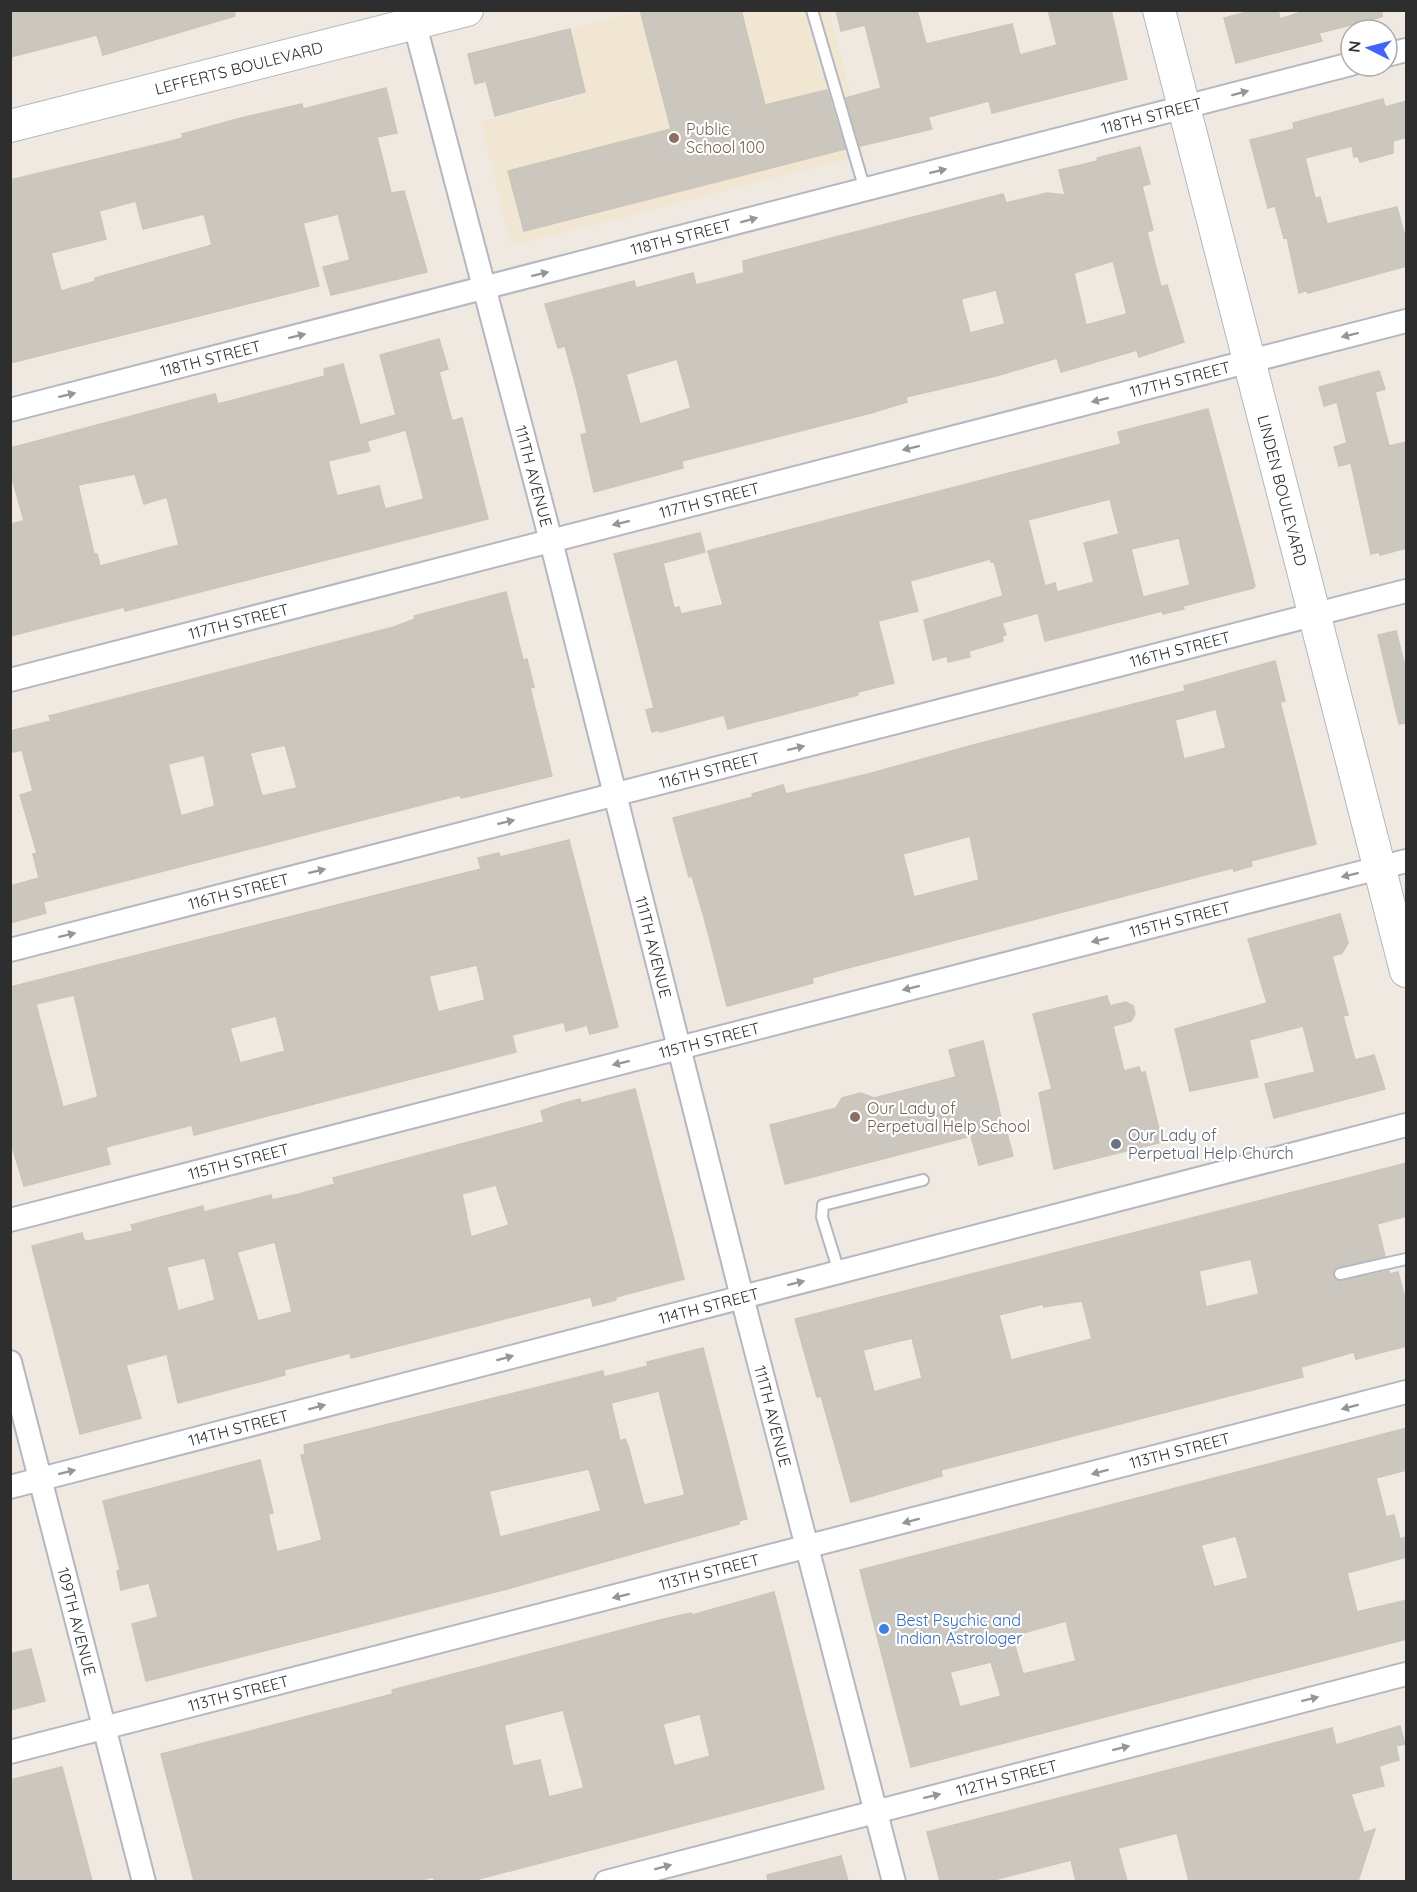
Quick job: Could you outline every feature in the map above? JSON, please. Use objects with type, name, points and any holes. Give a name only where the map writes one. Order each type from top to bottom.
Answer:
[{"type":"main road","name":"LEFFERTS BOULEVARD","points":[[10,126],[413,17],[467,10]]},
{"type":"main road","name":"LINDEN BOULEVARD","points":[[1159,10],[1314,614],[1393,864],[1407,971]]},
{"type":"street","name":"111TH AVENUE","points":[[413,17],[551,541],[742,1296],[894,1881]]},
{"type":"street","name":"118TH STREET","points":[[10,410],[1339,67]]},
{"type":"street","name":"117TH STREET","points":[[10,680],[1407,321]]},
{"type":"street","name":"116TH STREET","points":[[10,950],[1407,591]]},
{"type":"street","name":"115TH STREET","points":[[10,1220],[1393,864]]},
{"type":"street","name":"114TH STREET","points":[[10,1487],[1407,1125]]},
{"type":"street","name":"109TH AVENUE","points":[[10,1362],[144,1881]]},
{"type":"street","name":"113TH STREET","points":[[10,1752],[1407,1392]]},
{"type":"street","name":"112TH STREET","points":[[606,1881],[1407,1674]]},
{"type":"lane","points":[[812,10],[865,190]]},
{"type":"lane","points":[[839,1272],[822,1217],[823,1205],[923,1180]]},
{"type":"lane","points":[[1340,1274],[1407,1259]]},
{"type":"shaded area","name":"Public School 100","points":[[643,11],[829,11],[866,154],[511,246],[481,122],[585,95],[570,29]]},
{"type":"building","points":[[10,10],[234,10],[235,16],[103,55],[97,35],[10,57]]},
{"type":"building","points":[[640,10],[741,10],[765,105],[827,90],[845,149],[524,231],[508,171],[671,129]]},
{"type":"building","points":[[836,10],[917,10],[926,44],[1012,24],[1020,55],[1057,45],[1048,10],[1111,10],[1127,79],[992,113],[989,101],[928,117],[932,129],[860,146],[846,98],[881,88],[865,25],[841,31]]},
{"type":"building","points":[[1255,10],[1278,10],[1280,19],[1308,10],[1382,10],[1382,17],[1378,18],[1339,18],[1339,28],[1319,33],[1322,41],[1236,63],[1224,18]]},
{"type":"building","points":[[570,29],[585,92],[495,116],[486,81],[475,84],[468,54]]},
{"type":"building","points":[[386,88],[397,133],[377,137],[391,193],[404,191],[427,272],[331,295],[323,267],[350,260],[338,214],[303,223],[319,286],[10,363],[10,180],[183,138],[182,134],[241,118],[302,104],[303,109]],"holes":[[[136,201],[143,229],[204,214],[212,245],[95,278],[96,281],[61,291],[51,253],[106,239],[99,211]]]},
{"type":"building","points":[[1383,99],[1385,107],[1407,101],[1407,137],[1393,141],[1393,153],[1360,162],[1358,156],[1354,157],[1352,146],[1305,158],[1315,198],[1320,197],[1327,224],[1397,207],[1407,244],[1407,266],[1308,293],[1308,290],[1299,293],[1287,237],[1284,238],[1275,206],[1268,208],[1250,140],[1294,129],[1293,123]]},
{"type":"building","points":[[1140,147],[1150,184],[1142,186],[1153,230],[1147,232],[1161,287],[1167,285],[1184,342],[1139,357],[1137,350],[1061,372],[1057,358],[996,376],[906,397],[907,402],[871,413],[682,461],[683,468],[594,492],[581,435],[587,433],[577,390],[565,346],[558,348],[545,304],[634,281],[636,288],[693,273],[696,285],[744,273],[743,261],[1003,194],[1006,203],[1047,193],[1065,195],[1059,170],[1098,161],[1097,158]],"holes":[[[1113,261],[1127,314],[1086,325],[1074,273]],[[996,290],[1005,324],[970,333],[961,299]],[[677,359],[691,408],[640,424],[626,374]]]},
{"type":"building","points":[[439,339],[448,369],[439,372],[452,421],[462,418],[488,519],[125,611],[124,607],[10,636],[10,524],[24,521],[10,471],[10,448],[215,394],[218,404],[325,376],[324,369],[343,364],[360,425],[396,415],[380,355]],"holes":[[[406,430],[424,499],[385,509],[379,486],[337,496],[328,461],[370,451],[367,441]],[[135,474],[144,504],[167,497],[179,545],[100,566],[97,554],[94,554],[78,485]]]},
{"type":"building","points":[[1379,371],[1385,389],[1375,392],[1389,446],[1407,442],[1407,548],[1380,555],[1379,552],[1371,554],[1351,463],[1339,466],[1334,447],[1347,443],[1337,402],[1324,406],[1319,387]]},
{"type":"building","points":[[1208,409],[1248,558],[1255,586],[1253,588],[1183,606],[1184,609],[1163,614],[1162,611],[1045,641],[1038,613],[1002,623],[1006,635],[1002,636],[1003,641],[969,651],[970,657],[948,662],[947,656],[933,660],[924,620],[1003,596],[994,561],[991,562],[990,559],[910,581],[918,611],[878,621],[894,683],[858,692],[858,695],[728,729],[724,715],[660,732],[659,730],[652,732],[646,710],[654,708],[614,554],[700,533],[705,552],[663,563],[674,608],[679,607],[681,614],[723,605],[708,551],[1121,444],[1118,432]],"holes":[[[1110,499],[1119,534],[1084,543],[1094,582],[1057,592],[1055,583],[1045,586],[1028,520]],[[1179,538],[1190,585],[1143,597],[1131,549]]]},
{"type":"building","points":[[506,592],[523,660],[527,659],[534,687],[530,688],[552,776],[461,798],[460,795],[43,902],[46,913],[10,923],[10,886],[39,878],[33,854],[37,853],[20,795],[33,791],[22,750],[13,752],[10,731],[51,721],[49,716],[394,627],[415,619],[414,616]],"holes":[[[285,745],[297,788],[262,796],[250,753]],[[204,755],[215,806],[181,816],[168,764]]]},
{"type":"building","points":[[1396,631],[1407,674],[1407,723],[1399,724],[1378,635]]},
{"type":"building","points":[[1275,661],[1285,701],[1280,702],[1316,844],[1251,861],[1252,866],[1234,871],[1233,868],[1205,875],[840,970],[812,978],[813,983],[727,1006],[704,917],[692,876],[689,877],[673,818],[753,797],[752,794],[783,785],[786,794],[868,774],[1185,691],[1184,686]],"holes":[[[1216,709],[1226,748],[1184,759],[1175,720]],[[970,836],[979,880],[914,897],[903,854]]]},
{"type":"building","points":[[569,840],[618,1027],[590,1034],[587,1025],[566,1031],[564,1022],[512,1035],[516,1052],[194,1135],[192,1125],[106,1147],[110,1164],[24,1186],[10,1139],[10,987],[481,869],[478,858],[499,853],[500,857]],"holes":[[[477,965],[485,1000],[438,1012],[429,976]],[[74,995],[98,1097],[63,1107],[36,1004]],[[276,1016],[285,1051],[240,1063],[230,1028]]]},
{"type":"building","points":[[1340,914],[1348,943],[1342,953],[1332,956],[1348,1015],[1343,1016],[1355,1060],[1374,1055],[1385,1089],[1274,1118],[1265,1084],[1315,1072],[1303,1026],[1249,1040],[1258,1077],[1190,1091],[1175,1029],[1267,1003],[1248,939]]},
{"type":"building","points":[[1107,996],[1110,1006],[1126,1002],[1133,1006],[1135,1014],[1131,1021],[1113,1026],[1124,1071],[1139,1067],[1141,1073],[1145,1072],[1162,1142],[1054,1169],[1039,1093],[1052,1089],[1033,1014]]},
{"type":"building","points":[[983,1041],[1004,1130],[1006,1129],[1013,1156],[979,1165],[971,1136],[785,1184],[770,1125],[836,1108],[842,1098],[861,1093],[874,1098],[956,1077],[949,1050]]},
{"type":"building","points":[[635,1089],[684,1279],[616,1297],[616,1300],[593,1306],[591,1297],[351,1358],[350,1353],[284,1370],[285,1375],[178,1403],[167,1354],[126,1365],[141,1418],[80,1434],[32,1246],[82,1233],[84,1240],[88,1241],[133,1231],[131,1225],[203,1206],[204,1212],[271,1195],[272,1200],[299,1194],[335,1184],[333,1178],[544,1122],[541,1111],[580,1099],[581,1103]],"holes":[[[496,1185],[509,1225],[471,1237],[462,1194]],[[275,1242],[292,1312],[258,1321],[237,1252]],[[205,1258],[215,1300],[178,1311],[167,1267]]]},
{"type":"building","points":[[1407,1163],[1407,1216],[1377,1224],[1385,1256],[1338,1267],[1333,1275],[1335,1279],[1341,1281],[1389,1271],[1390,1274],[1398,1272],[1407,1306],[1407,1346],[1356,1359],[1354,1352],[1301,1367],[1303,1377],[941,1470],[942,1476],[851,1502],[821,1396],[817,1397],[795,1319]],"holes":[[[1251,1259],[1259,1294],[1206,1307],[1199,1271]],[[1082,1301],[1092,1339],[1011,1360],[999,1315],[1043,1304],[1044,1307]],[[912,1338],[922,1378],[874,1392],[863,1350]]]},
{"type":"building","points":[[703,1348],[747,1519],[739,1521],[739,1524],[507,1589],[146,1681],[132,1624],[158,1617],[149,1583],[121,1590],[117,1571],[120,1570],[103,1501],[260,1460],[273,1513],[268,1514],[277,1552],[322,1540],[301,1455],[305,1454],[304,1445],[603,1371],[604,1377],[648,1366],[647,1362]],"holes":[[[659,1391],[685,1495],[644,1505],[628,1446],[625,1439],[620,1441],[611,1403]],[[589,1469],[601,1511],[500,1537],[489,1491]]]},
{"type":"building","points":[[1407,1428],[1407,1470],[1376,1478],[1386,1517],[1394,1515],[1400,1539],[1407,1537],[1407,1557],[1347,1573],[1357,1612],[1407,1600],[1407,1639],[911,1767],[860,1570]],"holes":[[[1236,1536],[1248,1578],[1214,1587],[1201,1545]],[[1066,1621],[1076,1661],[1023,1674],[1012,1636]],[[991,1662],[1001,1696],[960,1707],[950,1672]]]},
{"type":"building","points":[[774,1592],[824,1789],[471,1881],[435,1881],[433,1877],[416,1881],[194,1881],[161,1754],[393,1694],[392,1690],[664,1619],[691,1613],[692,1615]],"holes":[[[563,1710],[584,1788],[549,1797],[540,1760],[513,1766],[504,1725]],[[700,1714],[710,1756],[674,1766],[663,1724]]]},
{"type":"building","points":[[31,1649],[45,1701],[10,1710],[10,1654]]},
{"type":"building","points":[[1400,1726],[1405,1744],[1396,1746],[1399,1760],[1379,1766],[1384,1786],[1351,1794],[1364,1833],[1375,1829],[1358,1881],[1189,1881],[1177,1833],[1118,1848],[1127,1881],[1076,1881],[1071,1860],[990,1881],[940,1881],[927,1832],[1332,1728],[1336,1745]]},
{"type":"building","points":[[62,1767],[92,1881],[10,1881],[10,1780]]},
{"type":"building","points":[[841,1856],[848,1881],[768,1881],[767,1875]]},
{"type":"place","name":"Public School 100","points":[[674,138]]},
{"type":"place","name":"Our Lady of Perpetual Help School","points":[[855,1117]]},
{"type":"place","name":"Our Lady of Perpetual Help Church","points":[[1116,1144]]},
{"type":"place","name":"Best Psychic and Indian Astrologer","points":[[884,1629]]}]
